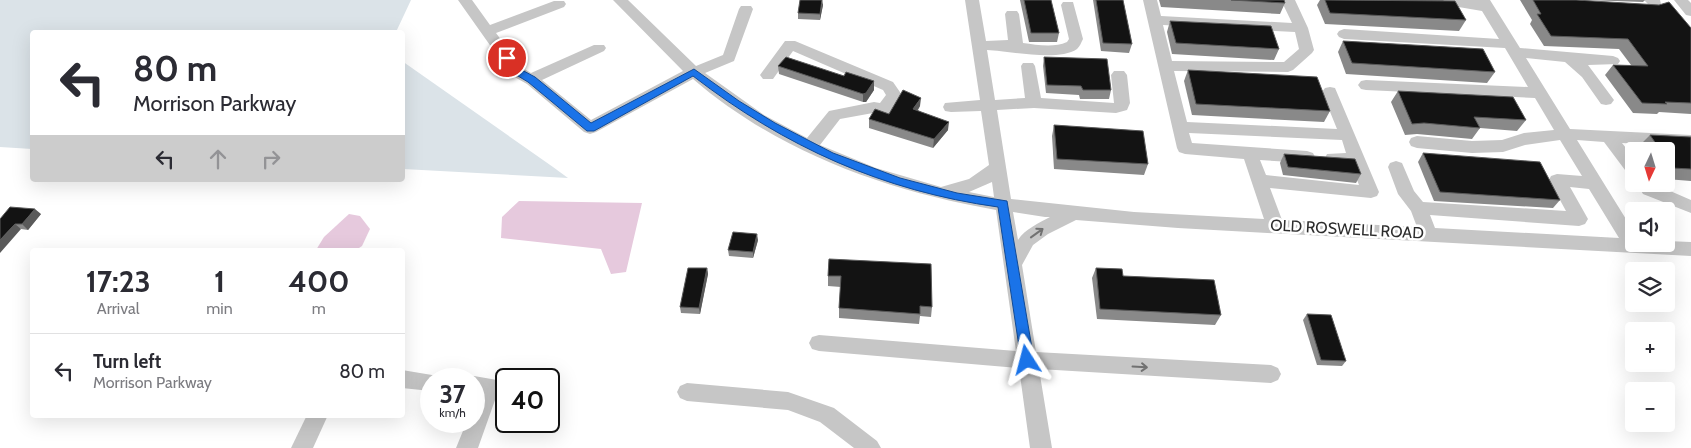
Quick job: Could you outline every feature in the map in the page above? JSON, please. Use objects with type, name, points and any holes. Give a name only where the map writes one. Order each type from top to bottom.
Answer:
[{"type":"street","points":[[465,0],[516,71],[532,80],[590,128],[694,72],[729,58],[746,9]]},
{"type":"street","name":"OLD ROSWELL ROAD","points":[[620,0],[694,72],[735,104],[830,156],[891,179],[957,197],[1073,214],[1625,245]]},
{"type":"street","points":[[972,0],[1041,448]]},
{"type":"street","points":[[1150,0],[1185,148],[1250,154],[1357,159]]},
{"type":"street","points":[[1165,66],[1288,67],[1306,50],[1301,28],[1288,0]]},
{"type":"street","points":[[1441,0],[1485,3],[1625,233]]},
{"type":"street","points":[[1626,8],[1655,8],[1655,3],[1651,0]]},
{"type":"street","points":[[1681,0],[1691,12]]},
{"type":"street","points":[[488,31],[559,4]]},
{"type":"street","points":[[979,45],[1034,49],[1066,49],[1072,47],[1076,44],[1076,39],[1068,5]]},
{"type":"street","points":[[1009,46],[1016,42],[1012,14]]},
{"type":"street","points":[[1154,20],[1301,28]]},
{"type":"street","points":[[1344,34],[1513,49],[1563,56],[1578,64],[1606,100]]},
{"type":"street","points":[[768,76],[790,44],[888,86],[894,95],[883,111],[874,107],[835,115],[810,146]]},
{"type":"street","points":[[532,80],[540,73],[599,48]]},
{"type":"street","points":[[1571,59],[1613,61]]},
{"type":"street","points":[[1028,66],[1034,103]]},
{"type":"street","points":[[951,107],[1034,103],[1116,108],[1121,106],[1122,103],[1120,75]]},
{"type":"street","points":[[1366,85],[1540,93]]},
{"type":"street","points":[[1260,181],[1371,192],[1330,92]]},
{"type":"street","points":[[1180,127],[1348,135]]},
{"type":"street","points":[[1417,142],[1472,147],[1503,146],[1524,138],[1565,134],[1691,141]]},
{"type":"street","points":[[1608,136],[1625,158]]},
{"type":"street","points":[[1250,154],[1275,226]]},
{"type":"street","points":[[937,192],[966,189],[982,182],[998,167]]},
{"type":"street","points":[[1396,167],[1407,194],[1418,208],[1429,233]]},
{"type":"street","points":[[1418,208],[1579,219],[1557,180],[1595,183]]},
{"type":"street","points":[[1654,192],[1691,207]]},
{"type":"street","points":[[1013,264],[1027,240],[1042,229],[1073,214]]},
{"type":"street","name":"OLD ROSWELL ROAD","points":[[1675,249],[1691,250]]},
{"type":"street","points":[[819,342],[1027,360],[1271,374]]},
{"type":"street","points":[[405,380],[420,381]]},
{"type":"street","points":[[485,386],[490,386],[485,399]]},
{"type":"street","points":[[687,392],[788,401],[827,415],[870,448]]},
{"type":"street","points":[[302,448],[317,418]]},
{"type":"street","points":[[467,448],[473,433]]},
{"type":"shaded area","points":[[0,0],[411,0],[397,30],[30,30],[30,149],[0,147]]},
{"type":"shaded area","points":[[405,63],[553,167],[568,178],[405,169]]},
{"type":"shaded area","points":[[519,201],[642,203],[626,272],[611,274],[601,249],[501,238],[502,217]]},
{"type":"shaded area","points":[[349,214],[360,216],[370,229],[362,246],[359,248],[317,248],[324,237]]},
{"type":"building","points":[[800,0],[822,0],[820,14],[798,13]]},
{"type":"building","points":[[1024,0],[1051,0],[1059,33],[1031,33]]},
{"type":"building","points":[[1096,0],[1123,0],[1132,44],[1103,43]]},
{"type":"building","points":[[1231,0],[1284,0],[1285,3]]},
{"type":"building","points":[[1325,0],[1455,1],[1466,20],[1330,13]]},
{"type":"building","points":[[1533,0],[1576,0],[1659,5],[1669,2],[1691,28],[1691,103],[1642,103],[1613,65],[1648,66],[1628,39],[1551,36],[1537,14],[1541,14]]},
{"type":"building","points":[[1170,21],[1271,26],[1279,49],[1176,43]]},
{"type":"building","points":[[1343,41],[1483,49],[1495,72],[1352,63]]},
{"type":"building","points":[[786,57],[844,76],[846,72],[874,81],[866,93],[863,94],[778,66]]},
{"type":"building","points":[[1044,57],[1107,59],[1111,90],[1083,90],[1081,86],[1047,85]]},
{"type":"building","points":[[1188,70],[1317,77],[1330,111],[1196,104]]},
{"type":"building","points":[[903,90],[921,98],[913,109],[949,122],[934,139],[869,119],[875,109],[889,114]]},
{"type":"building","points":[[1398,91],[1513,97],[1526,120],[1474,117],[1480,128],[1424,123],[1412,124]]},
{"type":"building","points":[[1054,125],[1143,131],[1148,164],[1057,159]]},
{"type":"building","points":[[1650,135],[1691,137],[1691,169],[1675,168],[1675,142],[1655,142]]},
{"type":"building","points":[[1423,153],[1540,162],[1560,200],[1440,192]]},
{"type":"building","points":[[1284,154],[1355,159],[1361,174],[1288,167]]},
{"type":"building","points":[[10,207],[35,209],[22,224],[15,224],[0,240],[0,219]]},
{"type":"building","points":[[733,232],[757,234],[753,252],[728,250]]},
{"type":"building","points":[[829,259],[931,264],[932,307],[920,306],[920,314],[839,308],[841,276],[828,276]]},
{"type":"building","points":[[688,268],[707,268],[699,308],[680,307]]},
{"type":"building","points":[[1096,268],[1122,269],[1123,276],[1214,280],[1221,315],[1100,309]]},
{"type":"building","points":[[1307,314],[1331,315],[1346,361],[1321,360]]},
{"type":"route","points":[[507,58],[516,71],[532,80],[590,128],[694,72],[735,104],[772,126],[830,156],[898,181],[957,197],[1004,204],[1027,360]]}]
